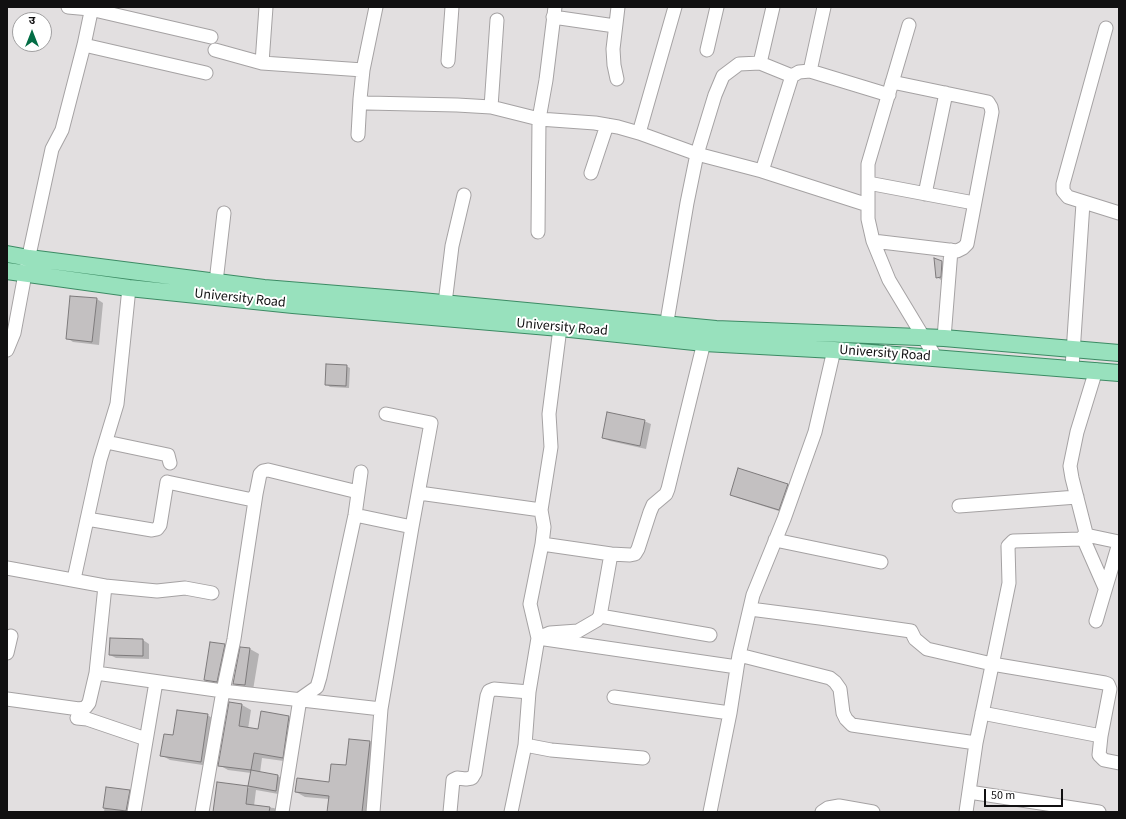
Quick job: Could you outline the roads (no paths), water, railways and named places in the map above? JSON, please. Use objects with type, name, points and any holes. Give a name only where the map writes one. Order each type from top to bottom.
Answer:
[{"type":"main road","points":[[7,254],[180,285],[216,282],[264,288],[445,303],[666,332]]},
{"type":"main road","name":"University Road","points":[[7,271],[129,288],[180,285],[293,306],[560,328],[706,335],[834,350],[1072,368],[1119,373]]},
{"type":"main road","points":[[706,335],[944,338],[1119,353]]},
{"type":"street","points":[[68,7],[91,8],[211,37]]},
{"type":"street","points":[[262,63],[266,7]]},
{"type":"street","points":[[358,135],[363,70],[376,7]]},
{"type":"street","points":[[448,61],[452,7]]},
{"type":"street","points":[[617,79],[614,65],[614,39],[618,7]]},
{"type":"street","points":[[639,133],[676,7]]},
{"type":"street","points":[[707,50],[717,7]]},
{"type":"street","points":[[760,63],[773,7]]},
{"type":"street","points":[[810,71],[824,7]]},
{"type":"street","points":[[7,350],[14,333],[52,149],[62,130],[84,45],[91,8]]},
{"type":"street","points":[[538,232],[539,119],[546,80],[554,12],[615,26]]},
{"type":"street","points":[[491,107],[497,20]]},
{"type":"street","points":[[909,25],[868,164],[868,219],[873,241],[889,280],[936,358]]},
{"type":"street","points":[[1106,28],[1063,184],[1063,191],[1068,197],[1119,213]]},
{"type":"street","points":[[84,45],[206,73]]},
{"type":"street","points":[[215,50],[262,63],[363,70]]},
{"type":"street","points":[[666,332],[687,204],[697,154],[715,95],[723,76],[739,64],[760,63],[792,76]]},
{"type":"street","points":[[762,171],[792,76],[799,72],[810,71],[889,95]]},
{"type":"street","points":[[873,241],[957,251],[967,244],[992,112],[988,102],[892,82]]},
{"type":"street","points":[[926,194],[946,93]]},
{"type":"street","points":[[360,99],[367,103],[491,107],[539,119],[607,125],[639,133],[697,154],[762,171],[868,205]]},
{"type":"street","points":[[591,173],[607,125]]},
{"type":"street","points":[[868,183],[974,203]]},
{"type":"street","points":[[445,303],[452,246],[464,195]]},
{"type":"street","points":[[1072,368],[1084,203]]},
{"type":"street","points":[[216,282],[224,213]]},
{"type":"street","points":[[944,338],[950,250]]},
{"type":"street","points":[[74,579],[100,460],[117,404],[129,288]]},
{"type":"street","points":[[511,812],[525,745],[529,692],[538,638],[530,604],[544,527],[541,510],[551,447],[549,414],[560,328]]},
{"type":"street","points":[[542,544],[611,554],[636,554],[653,505],[666,494],[706,335]]},
{"type":"street","points":[[710,812],[730,713],[738,661],[753,595],[775,540],[814,432],[834,350]]},
{"type":"street","points":[[1096,370],[1077,432],[1070,466],[1084,536],[1105,588]]},
{"type":"street","points":[[373,812],[381,709],[431,423],[386,414]]},
{"type":"street","points":[[112,443],[168,455],[170,463]]},
{"type":"street","points":[[87,519],[152,530],[157,529],[160,525],[172,447]]},
{"type":"street","points":[[202,812],[223,691],[234,639],[260,474],[263,470],[268,470],[358,492]]},
{"type":"street","points":[[282,812],[300,699],[317,687],[320,677],[355,515],[361,472]]},
{"type":"street","points":[[167,482],[248,499],[253,498],[256,494]]},
{"type":"street","points":[[419,493],[541,510]]},
{"type":"street","points":[[958,506],[1077,497]]},
{"type":"street","points":[[355,515],[412,527]]},
{"type":"street","points":[[966,812],[976,743],[1009,583],[1007,548],[1009,544],[1013,541],[1084,536],[1119,543],[1096,621]]},
{"type":"street","points":[[775,540],[881,562]]},
{"type":"street","points":[[538,638],[550,633],[578,631],[597,620],[600,616],[611,554]]},
{"type":"street","points":[[7,568],[74,579],[105,586],[152,591],[185,588],[212,593]]},
{"type":"street","points":[[7,699],[79,709],[86,708],[89,703],[96,673],[105,586]]},
{"type":"street","points":[[750,609],[911,631],[915,639],[927,649],[992,664],[1108,684],[1110,689],[1099,752],[1100,757],[1104,760],[1119,763]]},
{"type":"street","points":[[600,616],[710,635]]},
{"type":"street","points":[[7,653],[11,636]]},
{"type":"street","points":[[538,638],[738,661],[830,678],[840,689],[843,714],[852,725],[976,743]]},
{"type":"street","points":[[96,673],[223,691],[381,709]]},
{"type":"street","points":[[134,812],[156,682]]},
{"type":"street","points":[[450,812],[453,780],[458,778],[472,778],[475,773],[489,691],[494,689],[529,692]]},
{"type":"street","points":[[614,697],[730,713]]},
{"type":"street","points":[[982,714],[1101,736]]},
{"type":"street","points":[[77,718],[87,719],[146,739]]},
{"type":"street","points":[[525,745],[551,750],[643,758]]},
{"type":"street","points":[[969,792],[1099,812]]},
{"type":"street","points":[[822,812],[828,808],[839,806],[873,812]]}]
